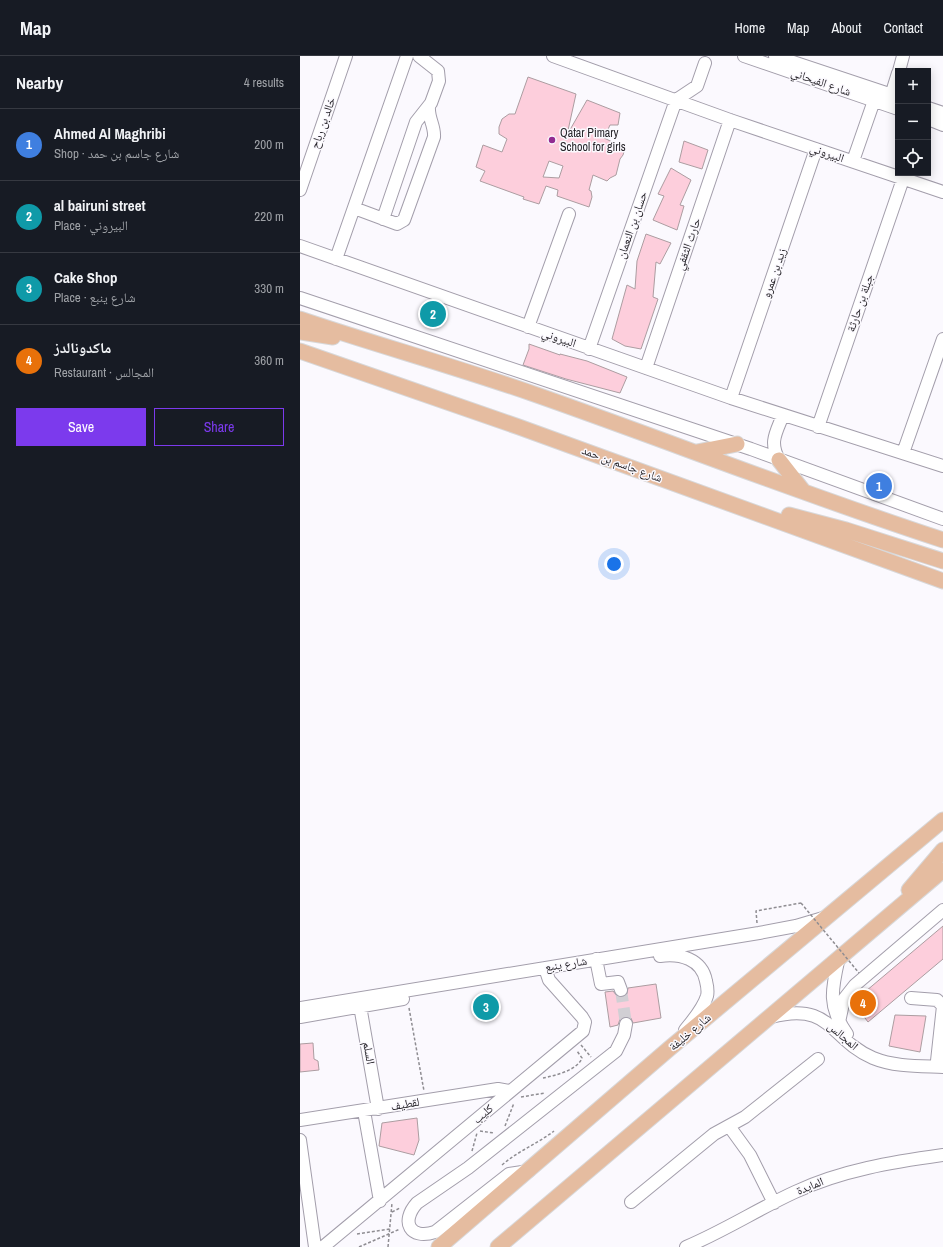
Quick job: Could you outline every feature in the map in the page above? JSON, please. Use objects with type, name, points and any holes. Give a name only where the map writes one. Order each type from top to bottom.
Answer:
[{"type":"main road","points":[[300,318],[364,341],[532,393],[804,492],[942,539]]},
{"type":"main road","points":[[300,332],[364,341]]},
{"type":"main road","name":"شارع جاسم بن حمد","points":[[300,351],[703,493],[943,581]]},
{"type":"main road","points":[[697,452],[744,447]]},
{"type":"main road","points":[[779,460],[804,492]]},
{"type":"main road","points":[[703,493],[846,530],[943,561]]},
{"type":"main road","name":"شارع خليفة","points":[[439,1247],[670,1048],[830,916],[943,820]]},
{"type":"main road","points":[[896,909],[914,882],[943,850]]},
{"type":"main road","points":[[498,1247],[839,956],[943,870]]},
{"type":"street","name":"خالد بن رباح","points":[[300,190],[346,56]]},
{"type":"street","points":[[336,259],[407,56]]},
{"type":"street","points":[[354,208],[397,224],[401,223],[406,216],[434,137],[434,130],[429,117],[429,107],[439,75],[434,66],[419,56]]},
{"type":"street","name":"البيروني","points":[[553,56],[730,120],[943,192]]},
{"type":"street","name":"شارع الفيحاني","points":[[744,56],[894,102]]},
{"type":"street","name":"شارع الفيحاني","points":[[775,56],[876,96]]},
{"type":"street","points":[[899,68],[903,56]]},
{"type":"street","points":[[676,100],[697,86],[705,63]]},
{"type":"street","name":"البيروني","points":[[853,161],[876,96]]},
{"type":"street","name":"حسان بن النعمان","points":[[589,349],[676,100]]},
{"type":"street","points":[[383,219],[416,122],[429,107]]},
{"type":"street","points":[[931,109],[943,113]]},
{"type":"street","name":"حارث الثقفي","points":[[646,368],[730,120]]},
{"type":"street","points":[[931,120],[943,125]]},
{"type":"street","name":"زيد بن عمرو","points":[[731,398],[816,149]]},
{"type":"street","name":"جبلة بن حارثة","points":[[818,427],[903,179]]},
{"type":"street","points":[[528,327],[569,214]]},
{"type":"street","name":"البيروني","points":[[300,246],[731,398],[943,466]]},
{"type":"street","points":[[300,298],[744,447],[943,519]]},
{"type":"street","points":[[903,453],[943,339]]},
{"type":"street","points":[[779,460],[773,445],[774,436],[783,415]]},
{"type":"street","points":[[744,447],[762,446],[774,436]]},
{"type":"street","points":[[839,1022],[844,1000],[855,985],[943,910]]},
{"type":"street","name":"شارع ينبع","points":[[300,1017],[360,1002],[635,956],[782,929],[830,916]]},
{"type":"street","name":"شارع ينبع","points":[[635,956],[679,955],[698,964],[705,973],[707,996],[701,1008],[670,1048]]},
{"type":"street","name":"المجالس","points":[[839,956],[832,986],[833,1006],[839,1022],[847,1034],[857,1044],[875,1053],[893,1058],[941,1063]]},
{"type":"street","points":[[597,962],[601,984],[618,982],[621,990]]},
{"type":"street","name":"كليب","points":[[323,1247],[386,1202],[512,1097],[579,1034],[584,1027],[582,1017],[545,971]]},
{"type":"street","name":"شارع ينبع","points":[[300,1008],[407,998],[494,980]]},
{"type":"street","points":[[832,986],[843,989],[855,985]]},
{"type":"street","points":[[911,998],[937,1000],[943,1006],[941,1063]]},
{"type":"street","name":"السلم","points":[[360,1002],[378,1109]]},
{"type":"street","name":"المجالس","points":[[766,1018],[785,1013],[796,1013],[816,1017],[830,1024],[854,1047],[873,1058],[891,1063],[941,1063]]},
{"type":"street","points":[[529,1171],[508,1174],[435,1232],[424,1235],[416,1233],[410,1228],[407,1220],[410,1210],[417,1203],[468,1168],[616,1050],[624,1035],[626,1024]]},
{"type":"street","points":[[631,1202],[714,1134],[745,1117],[818,1059]]},
{"type":"street","name":"لقطيف","points":[[300,1120],[498,1089],[512,1097]]},
{"type":"street","points":[[364,1111],[386,1202]]},
{"type":"street","points":[[729,1126],[750,1155],[774,1203]]},
{"type":"street","points":[[300,1140],[316,1247]]},
{"type":"street","name":"المايدة","points":[[686,1247],[796,1192],[842,1174],[888,1163],[943,1155]]},
{"type":"path","points":[[756,911],[801,903],[859,973]]},
{"type":"path","points":[[407,998],[426,1100]]},
{"type":"path","points":[[504,1127],[512,1097],[546,1093]]},
{"type":"path","points":[[471,1136],[483,1126]]},
{"type":"path","points":[[468,1168],[477,1130]]},
{"type":"path","points":[[477,1130],[495,1134]]},
{"type":"path","points":[[386,1202],[392,1212],[389,1247]]},
{"type":"path","points":[[392,1212],[404,1206]]},
{"type":"path","points":[[360,1247],[403,1228]]},
{"type":"path","points":[[356,1234],[391,1229]]},
{"type":"building","name":"Qatar Pimary School for girls","points":[[528,77],[576,94],[567,135],[587,100],[620,113],[618,125],[610,125],[604,138],[625,148],[623,155],[620,159],[616,175],[607,181],[593,175],[589,190],[591,191],[592,197],[589,207],[557,196],[558,190],[546,186],[539,204],[480,181],[485,171],[476,167],[483,145],[502,152],[507,139],[499,134],[499,127],[502,119],[509,114],[515,114]],"holes":[[[549,161],[563,166],[559,178],[543,177]]]},
{"type":"building","points":[[684,141],[708,150],[702,169],[679,162]]},
{"type":"building","points":[[671,168],[691,180],[680,205],[684,206],[677,230],[653,220],[664,196],[658,194]]},
{"type":"building","points":[[646,234],[671,243],[660,264],[656,262],[653,297],[658,299],[641,349],[625,346],[612,339],[627,285],[635,289],[637,261]]},
{"type":"building","points":[[529,344],[560,355],[587,361],[627,377],[620,393],[566,379],[523,365],[529,349]]},
{"type":"building","points":[[943,926],[943,959],[868,1022],[853,1002]]},
{"type":"building","points":[[656,984],[661,1018],[633,1023],[631,1018],[624,1017],[620,1019],[618,1025],[610,1027],[605,992],[613,991],[617,996],[623,997],[627,994],[628,988]]},
{"type":"building","points":[[895,1015],[926,1016],[920,1052],[889,1046]]},
{"type":"building","points":[[313,1043],[314,1059],[318,1061],[319,1070],[300,1072],[300,1044]]},
{"type":"building","points":[[417,1118],[419,1140],[414,1155],[379,1146],[382,1123]]},
{"type":"tunnel","points":[[621,990],[626,1024]]},
{"type":"place","name":"Qatar Pimary School for girls","points":[[552,140]]},
{"type":"place","name":"al bairuni street","points":[[433,314]]},
{"type":"place","name":"Ahmed Al Maghribi","points":[[879,486]]},
{"type":"place","name":"ماكدونالدز","points":[[863,1003]]},
{"type":"place","name":"Cake Shop","points":[[486,1007]]}]
